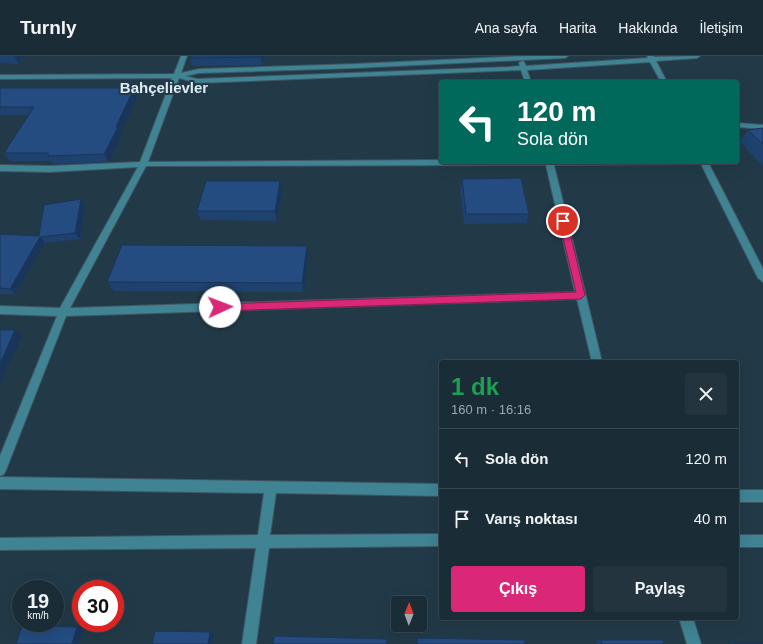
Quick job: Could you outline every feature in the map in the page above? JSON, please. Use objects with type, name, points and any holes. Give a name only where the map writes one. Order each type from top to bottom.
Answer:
[{"type":"street","points":[[0,470],[63,312],[143,164],[184,56]]},
{"type":"street","points":[[0,78],[177,76],[199,71],[565,56]]},
{"type":"street","points":[[177,76],[197,81],[525,69],[651,58],[697,56]]},
{"type":"street","points":[[519,57],[525,69],[528,80]]},
{"type":"street","points":[[651,58],[663,80]]},
{"type":"street","points":[[739,125],[763,126]]},
{"type":"street","points":[[0,168],[50,170],[143,164],[439,163]]},
{"type":"street","points":[[549,164],[597,360]]},
{"type":"street","points":[[705,164],[763,278]]},
{"type":"street","points":[[0,310],[63,312],[581,295]]},
{"type":"street","points":[[0,483],[439,490]]},
{"type":"street","points":[[249,644],[271,487]]},
{"type":"street","points":[[739,496],[763,496]]},
{"type":"street","points":[[0,544],[439,540]]},
{"type":"street","points":[[739,541],[763,541]]},
{"type":"street","points":[[687,620],[694,644]]},
{"type":"building","points":[[191,56],[261,56],[261,57],[190,58]]},
{"type":"building","points":[[0,88],[134,88],[116,127],[118,127],[104,154],[48,156],[48,153],[4,153],[34,107],[0,107]]},
{"type":"building","points":[[763,128],[763,144],[748,130]]},
{"type":"building","points":[[521,178],[529,214],[466,214],[462,179]]},
{"type":"building","points":[[206,181],[280,181],[275,211],[197,211]]},
{"type":"building","points":[[81,199],[75,233],[40,237],[10,289],[0,288],[0,234],[39,236],[44,205]]},
{"type":"building","points":[[122,245],[307,246],[302,283],[107,282]]},
{"type":"building","points":[[0,330],[15,330],[0,364]]},
{"type":"building","points":[[64,627],[72,627],[72,632],[76,632],[72,644],[16,644],[20,632],[64,632]]},
{"type":"building","points":[[155,631],[210,632],[208,644],[152,644]]},
{"type":"building","points":[[274,636],[387,639],[387,644],[273,644]]},
{"type":"building","points":[[417,638],[525,640],[525,644],[417,644]]},
{"type":"building","points":[[601,640],[663,640],[664,644],[602,644]]},
{"type":"building","points":[[763,643],[763,644],[734,644]]},
{"type":"district","name":"Bahçelievler","points":[[164,88]]},
{"type":"route","points":[[220,307],[581,295],[563,221]]}]
